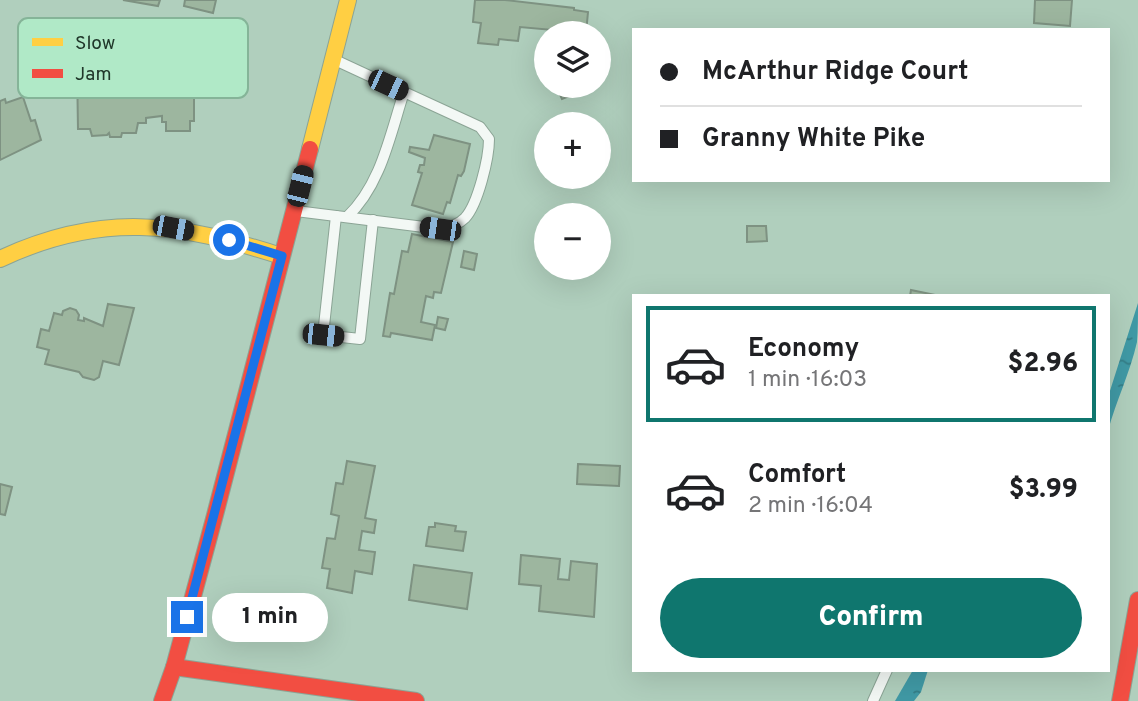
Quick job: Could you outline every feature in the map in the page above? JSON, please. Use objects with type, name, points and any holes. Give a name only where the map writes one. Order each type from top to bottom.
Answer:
[{"type":"main road","points":[[162,701],[174,667],[348,0]]},
{"type":"main road","points":[[0,259],[37,243],[66,235],[147,226],[196,233],[282,256]]},
{"type":"main road","points":[[1120,701],[1138,600]]},
{"type":"main road","points":[[174,667],[416,701]]},
{"type":"lane","points":[[293,211],[440,229],[455,225],[470,212],[487,155],[489,139],[480,127],[333,59]]},
{"type":"lane","points":[[373,220],[360,339],[323,335],[342,216],[360,204],[378,172],[404,92]]},
{"type":"lane","points":[[873,701],[886,672]]},
{"type":"water","points":[[1138,303],[1137,342],[1110,425],[1110,391]]},
{"type":"water","points":[[912,672],[927,672],[921,692],[914,701],[895,701]]},
{"type":"building","points":[[123,0],[160,0],[158,6]]},
{"type":"building","points":[[185,0],[216,0],[213,13],[184,6]]},
{"type":"building","points":[[475,0],[505,0],[588,12],[587,21],[534,21],[534,28],[520,27],[518,41],[499,39],[498,45],[478,43],[481,23],[473,22]]},
{"type":"building","points":[[1035,0],[1072,0],[1070,26],[1034,23]]},
{"type":"building","points":[[23,98],[31,121],[35,120],[41,140],[0,160],[0,101],[5,99],[6,103]]},
{"type":"building","points":[[78,98],[194,98],[194,121],[190,121],[190,131],[166,131],[166,122],[162,122],[162,116],[146,118],[146,123],[138,123],[136,133],[122,133],[121,137],[110,137],[109,133],[92,136],[90,129],[78,129]]},
{"type":"building","points":[[434,135],[470,144],[464,171],[461,176],[458,175],[450,203],[447,202],[443,214],[412,205],[422,173],[418,172],[420,165],[424,165],[425,158],[409,152],[410,147],[429,150]]},
{"type":"building","points":[[747,226],[766,226],[767,241],[747,242]]},
{"type":"building","points":[[412,234],[453,242],[441,293],[434,292],[433,298],[426,296],[421,322],[435,325],[432,340],[391,333],[390,337],[383,336],[390,293],[394,294],[402,251],[408,252]]},
{"type":"building","points":[[464,251],[477,254],[474,270],[461,267]]},
{"type":"building","points":[[911,290],[930,294],[910,294]]},
{"type":"building","points":[[108,304],[134,308],[119,365],[103,361],[99,377],[94,380],[83,377],[79,372],[45,364],[49,350],[37,347],[41,329],[49,331],[54,313],[62,315],[63,311],[70,308],[76,310],[78,320],[84,321],[84,318],[103,326]]},
{"type":"building","points":[[438,317],[448,319],[445,330],[436,328]]},
{"type":"building","points":[[347,461],[375,466],[365,518],[376,520],[374,533],[362,531],[359,550],[375,552],[372,574],[355,571],[352,593],[327,588],[330,569],[322,568],[327,538],[335,539],[339,516],[331,514],[336,483],[343,484]]},
{"type":"building","points":[[578,464],[620,466],[619,486],[577,484]]},
{"type":"building","points":[[0,484],[12,487],[5,515],[0,514]]},
{"type":"building","points":[[435,523],[456,526],[455,531],[466,532],[463,551],[426,546],[429,527],[435,527]]},
{"type":"building","points":[[521,555],[560,559],[558,579],[569,580],[571,561],[597,564],[594,617],[539,611],[541,586],[519,584]]},
{"type":"building","points":[[414,565],[472,573],[467,609],[409,600]]},
{"type":"traffic: slow","points":[[310,149],[348,0]]},
{"type":"traffic: slow","points":[[0,259],[72,234],[107,228],[140,227],[208,236],[281,256]]},
{"type":"traffic: jam","points":[[162,701],[174,667],[215,515],[310,149]]},
{"type":"traffic: jam","points":[[1120,701],[1138,600]]},
{"type":"traffic: jam","points":[[174,667],[416,701]]},
{"type":"route","points":[[187,617],[282,256],[229,240]]}]
